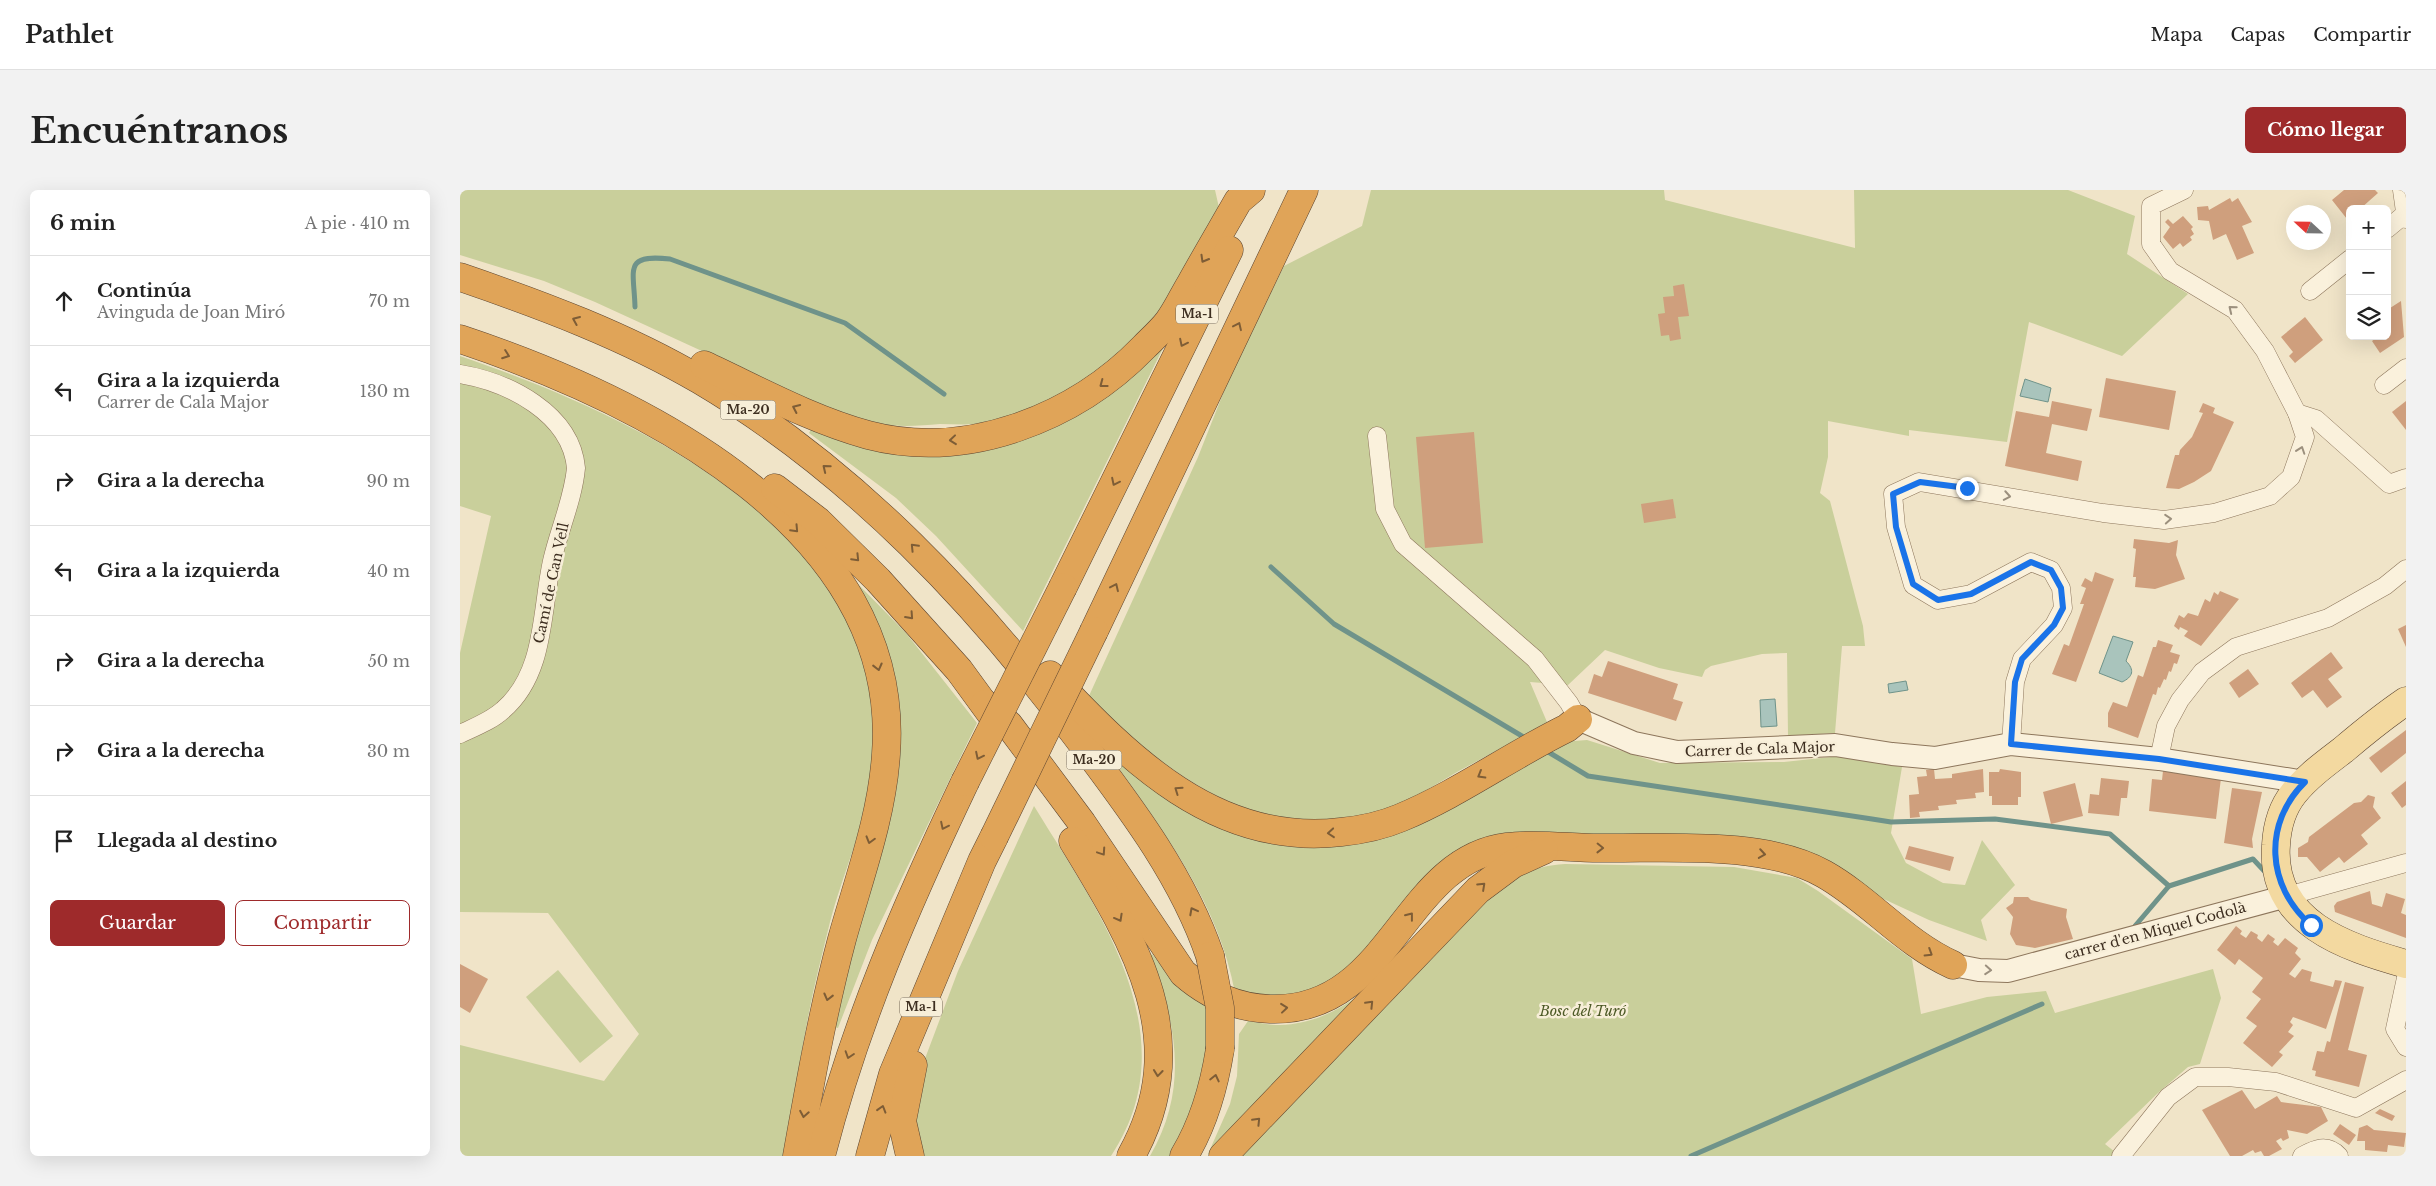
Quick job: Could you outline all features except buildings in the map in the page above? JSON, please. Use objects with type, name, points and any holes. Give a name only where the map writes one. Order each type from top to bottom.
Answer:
[{"type":"highway","points":[[621,340],[651,339],[802,412],[869,435],[903,441],[927,442],[993,434],[1038,420],[1077,402],[1114,375],[1132,359],[1168,323],[1238,201],[1251,190]]},
{"type":"highway","name":"Ma-1","points":[[821,1156],[841,1083],[864,1013],[900,923],[965,782],[1259,190]]},
{"type":"highway","name":"Ma-1","points":[[870,1156],[893,1074],[982,861],[1304,190]]},
{"type":"highway","name":"Ma-20","points":[[460,277],[548,308],[621,340],[698,379],[792,441],[864,499],[903,535],[948,582],[1043,692],[1138,821],[1180,887],[1197,919],[1210,956],[1220,1008],[1220,1049],[1216,1076],[1204,1114],[1184,1156]]},
{"type":"highway","points":[[460,339],[544,369],[645,416],[733,474],[790,523],[819,554],[847,591],[856,610],[879,671],[884,698],[887,740],[884,780],[825,1009],[797,1156]]},
{"type":"highway","points":[[645,416],[676,421],[752,469],[818,521],[878,580],[959,670],[985,704],[1100,884],[1135,950],[1148,986],[1159,1039],[1158,1079],[1148,1118],[1131,1156]]},
{"type":"highway","points":[[948,582],[974,594],[1096,724],[1136,759],[1194,801],[1234,820],[1274,830],[1312,834],[1369,828],[1398,819],[1427,806],[1567,728],[1578,719]]},
{"type":"highway","points":[[985,704],[1009,725],[1082,823],[1183,973],[1206,990],[1247,1007],[1282,1009],[1315,1002],[1352,981],[1370,965],[1432,889],[1462,863],[1481,854],[1505,847],[1745,851],[1784,858],[1810,868],[1836,882],[1918,946],[1952,965]]},
{"type":"highway","points":[[1223,1156],[1478,890],[1518,861],[1551,848]]},
{"type":"highway","points":[[910,1156],[902,1121],[916,1052],[935,999],[983,890],[982,861]]},
{"type":"main road","points":[[2406,701],[2380,719],[2294,792],[2286,806],[2276,837],[2276,867],[2287,896],[2303,918],[2329,936],[2406,964]]},
{"type":"street","points":[[2011,744],[2015,682],[2022,659],[2054,625],[2063,608],[2061,588],[2051,570],[2031,562],[1971,594],[1938,600],[1913,584],[1896,527],[1893,494],[1920,482],[2103,514],[2164,520],[2214,513],[2270,496],[2292,477],[2305,437],[2297,413],[2265,350],[2234,310],[2170,271],[2151,244],[2151,206],[2184,190]]},
{"type":"street","points":[[2402,190],[2406,220]]},
{"type":"street","points":[[2391,226],[2405,214]]},
{"type":"street","points":[[2310,290],[2346,262]]},
{"type":"street","points":[[2384,385],[2406,368]]},
{"type":"street","name":"Camí de Can Vell","points":[[460,374],[499,384],[535,403],[554,421],[566,438],[574,453],[576,468],[552,561],[544,620],[530,672],[523,686],[504,710],[460,734]]},
{"type":"street","points":[[2297,413],[2316,420],[2389,484],[2406,478]]},
{"type":"street","points":[[1377,436],[1386,509],[1403,544],[1535,659],[1569,703],[1578,719]]},
{"type":"street","points":[[2159,759],[2166,726],[2180,700],[2202,672],[2236,647],[2328,618],[2385,586],[2406,569]]},
{"type":"street","name":"Carrer de Cala Major","points":[[1578,719],[1634,743],[1677,752],[1835,745],[1892,754],[1935,758],[2011,744],[2159,759],[2305,782]]},
{"type":"street","points":[[2287,896],[2406,863]]},
{"type":"street","name":"carrer d'en Miquel Codolà","points":[[1952,965],[1995,971],[2008,970],[2287,896]]},
{"type":"street","points":[[2406,978],[2395,1028],[2406,1047]]},
{"type":"street","points":[[2121,1156],[2168,1097],[2195,1077],[2228,1077],[2276,1082],[2356,1108],[2406,1080]]},
{"type":"street","points":[[2302,1156],[2318,1148],[2333,1150],[2339,1156]]},
{"type":"green space","points":[[460,190],[1215,190],[1220,212],[1186,271],[1146,327],[1114,359],[1083,382],[1030,409],[993,421],[974,424],[902,426],[874,423],[839,414],[595,302],[544,281],[460,255]]},
{"type":"green space","points":[[1371,190],[1664,190],[1665,200],[1855,248],[1854,190],[2068,190],[2135,216],[2127,254],[2188,294],[2122,356],[2029,322],[2007,442],[1909,430],[1909,436],[1828,421],[1828,457],[1820,493],[1830,501],[1863,626],[1865,646],[1842,646],[1835,733],[1788,736],[1787,653],[1762,654],[1711,666],[1705,670],[1702,677],[1659,668],[1605,650],[1568,685],[1530,682],[1547,722],[1430,788],[1383,810],[1339,820],[1298,820],[1258,812],[1221,798],[1185,778],[1151,754],[1088,698],[1198,457],[1228,381],[1284,266],[1362,226]]},
{"type":"green space","points":[[1170,334],[1023,631],[936,536],[896,498],[809,433],[813,425],[967,448]]},
{"type":"green space","points":[[460,356],[533,383],[608,416],[682,456],[749,504],[806,560],[848,624],[871,699],[870,783],[857,836],[830,922],[812,998],[801,1056],[788,1156],[460,1156],[460,1045],[604,1081],[639,1034],[548,913],[460,912],[460,653],[491,516],[460,506]]},
{"type":"green space","points":[[856,582],[906,633],[977,723],[872,940],[838,1028],[833,1027],[884,827],[873,623]]},
{"type":"green space","points":[[1587,740],[1660,763],[1784,762],[1840,756],[1902,767],[1891,833],[1906,863],[1943,883],[1965,885],[1982,840],[2015,885],[1981,920],[1987,941],[1929,920],[1875,895],[1840,869],[1517,835],[1340,978],[1288,998],[1235,993],[1227,960],[1203,899],[1170,842],[1113,760],[1119,754],[1315,844],[1561,742]]},
{"type":"green space","points":[[1034,806],[1084,887],[1107,930],[1126,975],[1138,1020],[1142,1065],[1133,1111],[1111,1156],[923,1156],[914,1119],[923,1064],[958,971]]},
{"type":"green space","name":"Bosc del Turó","points":[[1565,864],[1734,867],[1797,878],[1912,959],[1921,1014],[1987,997],[2046,991],[2055,1013],[2213,969],[2221,998],[2200,1064],[2188,1067],[2105,1144],[2120,1156],[1237,1156],[1489,897],[1516,878],[1533,870]]},
{"type":"green space","points":[[1152,954],[1170,977],[1208,1008],[1208,1028],[1200,1085],[1187,1121],[1170,1156],[1150,1156],[1162,1131],[1170,1106],[1175,1056],[1167,1007],[1150,956]]},
{"type":"green space","points":[[558,970],[613,1036],[580,1063],[526,997]]},
{"type":"green space","points":[[1372,985],[1211,1156],[1208,1154],[1230,1104],[1237,1076],[1239,1034],[1248,1021],[1280,1025],[1318,1018],[1341,1007]]},
{"type":"water","points":[[2025,379],[2051,388],[2048,402],[2020,396]]},
{"type":"water","points":[[2113,636],[2133,642],[2126,661],[2131,667],[2132,673],[2129,678],[2122,682],[2099,673]]},
{"type":"water","points":[[1906,681],[1908,690],[1889,693],[1888,684]]},
{"type":"water","points":[[1775,699],[1777,726],[1761,727],[1760,700]]},
{"type":"waterway","points":[[635,307],[634,267],[638,262],[645,259],[670,259],[845,323],[944,394]]},
{"type":"waterway","points":[[1271,567],[1334,624],[1527,739]]},
{"type":"waterway","points":[[1545,750],[1588,776],[1891,822],[1995,819],[2110,834],[2169,886],[2253,859],[2268,875]]},
{"type":"waterway","points":[[2135,926],[2169,886]]},
{"type":"waterway","points":[[1691,1156],[2042,1004]]},
{"type":"route","points":[[1967,488],[1920,482],[1893,494],[1896,527],[1913,584],[1938,600],[1971,594],[2031,562],[2051,570],[2061,588],[2063,608],[2054,625],[2022,659],[2015,682],[2011,744],[2159,759],[2305,782],[2294,792],[2282,814],[2276,837],[2275,857],[2279,878],[2287,896],[2297,911],[2311,925]]}]
